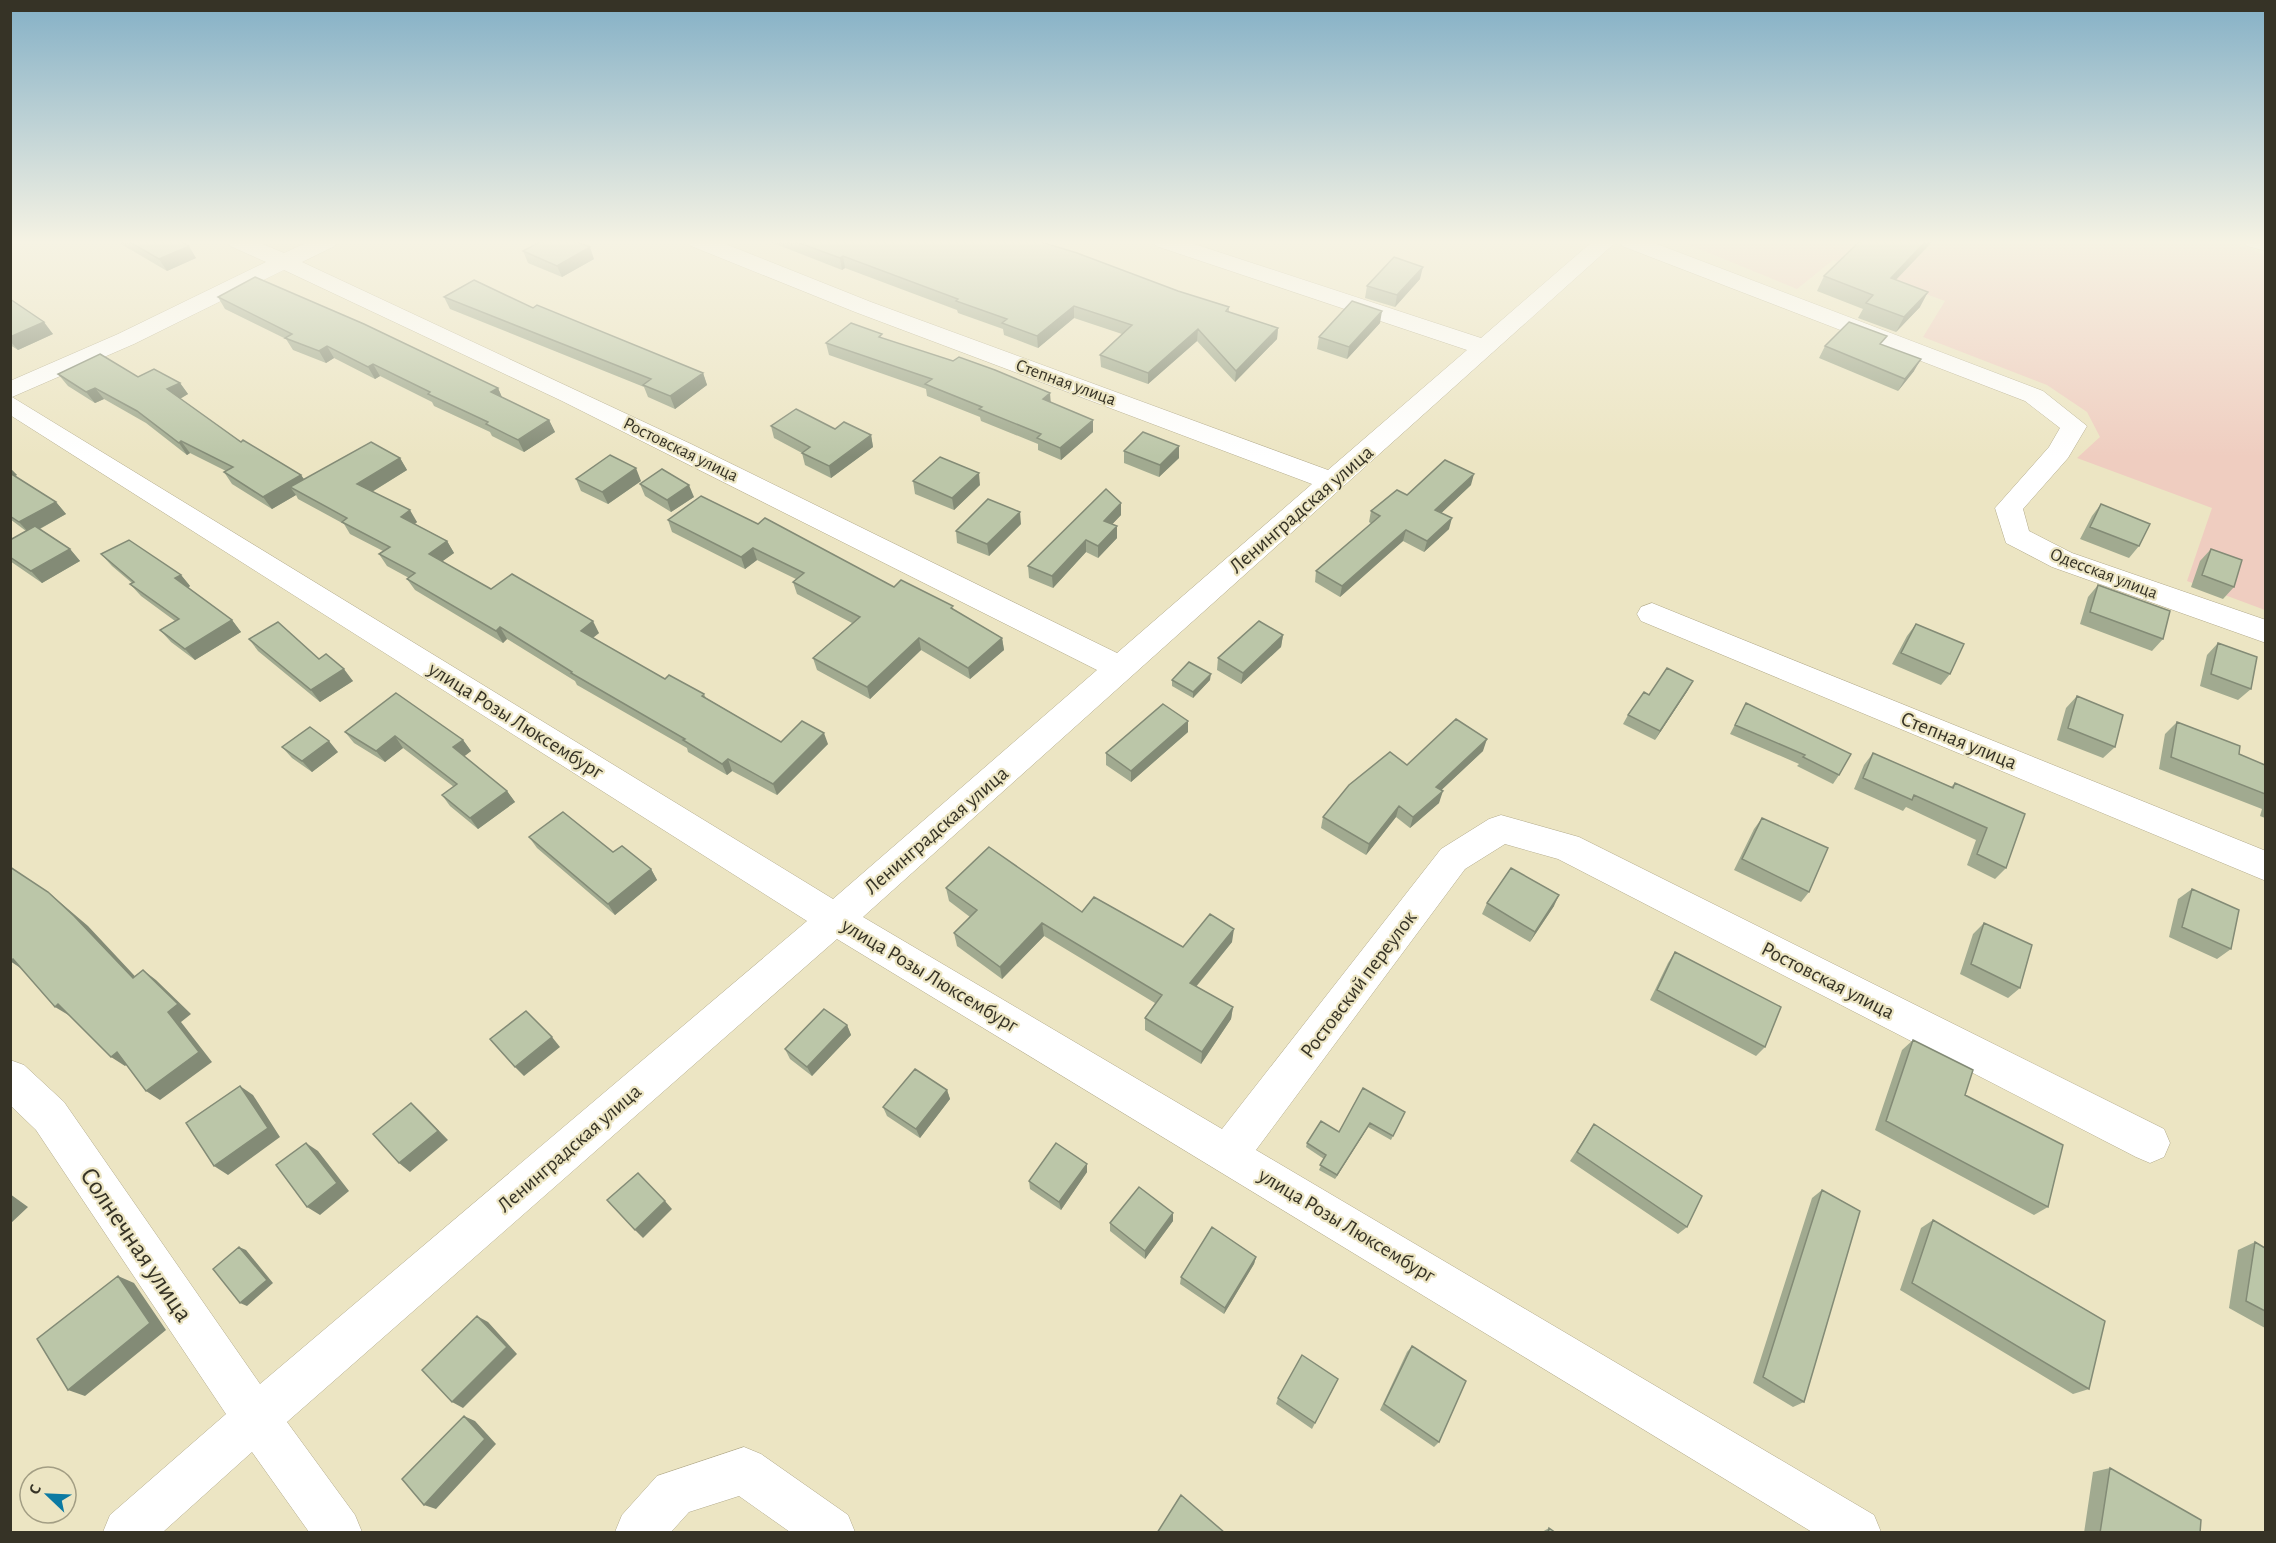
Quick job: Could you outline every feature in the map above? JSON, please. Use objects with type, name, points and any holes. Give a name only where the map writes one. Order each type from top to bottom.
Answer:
[{"type":"main road","points":[[10,390],[179,313]]},
{"type":"main road","name":"Ростовская улица","points":[[399,313],[608,413],[1120,668]]},
{"type":"main road","name":"Степная улица","points":[[879,313],[1333,482]]},
{"type":"main road","points":[[1381,313],[1483,347]]},
{"type":"main road","name":"Ленинградская улица","points":[[127,1533],[256,1418],[835,919],[1522,313]]},
{"type":"main road","name":"Одесская улица","points":[[1818,313],[2034,396],[2074,426],[2059,452],[2009,508],[2016,536],[2062,560],[2265,632]]},
{"type":"main road","name":"улица Розы Люксембург","points":[[10,404],[835,919],[1857,1533]]},
{"type":"main road","name":"Степная улица","points":[[1652,614],[2265,867]]},
{"type":"main road","name":"Ростовская улица","points":[[1501,829],[1567,847],[2150,1143]]},
{"type":"main road","name":"Ростовский переулок","points":[[1228,1154],[1453,859],[1501,829]]},
{"type":"main road","name":"Солнечная улица","points":[[10,1078],[50,1116],[256,1418],[338,1533]]},
{"type":"main road","points":[[639,1533],[674,1493],[744,1471],[831,1533]]},
{"type":"shaded area","points":[[1938,313],[2265,313],[2265,610],[2187,581],[2212,508],[2077,458],[2100,437],[2087,412],[2047,385],[1923,337]]},
{"type":"building","points":[[10,313],[31,313],[44,322],[10,337]]},
{"type":"building","points":[[250,313],[339,313],[498,388],[491,392],[549,420],[518,440],[486,424],[488,422],[428,394],[430,392],[373,364],[368,367],[327,346],[319,351],[285,338],[292,334]]},
{"type":"building","points":[[484,313],[557,313],[703,373],[670,396],[643,385],[651,379]]},
{"type":"building","points":[[990,313],[1065,313],[1037,336],[1002,323],[1007,319]]},
{"type":"building","points":[[1095,313],[1232,313],[1278,328],[1236,371],[1198,329],[1148,373],[1100,355],[1132,325]]},
{"type":"building","points":[[1341,313],[1380,313],[1349,347],[1319,337]]},
{"type":"building","points":[[1893,313],[1908,313],[1904,317]]},
{"type":"building","points":[[1849,322],[1887,336],[1880,344],[1921,359],[1905,379],[1825,346]]},
{"type":"building","points":[[851,323],[882,334],[879,337],[953,361],[959,357],[995,370],[1050,393],[1043,399],[1093,420],[1060,448],[1037,438],[1041,434],[925,384],[932,379],[826,343]]},
{"type":"building","points":[[100,354],[138,377],[154,369],[180,383],[167,389],[241,442],[243,440],[301,475],[263,497],[224,472],[233,467],[181,441],[179,443],[137,411],[95,388],[86,392],[58,374]]},
{"type":"building","points":[[796,409],[835,429],[844,422],[871,435],[829,466],[802,453],[810,447],[771,426]]},
{"type":"building","points":[[1143,432],[1179,446],[1160,465],[1124,451]]},
{"type":"building","points":[[371,442],[400,458],[357,484],[410,510],[401,517],[447,541],[429,554],[491,589],[512,574],[593,621],[581,631],[665,679],[669,675],[704,694],[702,696],[781,742],[802,721],[824,733],[773,784],[728,759],[722,764],[683,740],[685,739],[571,673],[500,627],[496,631],[407,579],[415,573],[379,554],[390,547],[342,522],[347,518],[290,487]]},
{"type":"building","points":[[610,455],[636,468],[602,492],[576,479]]},
{"type":"building","points":[[940,457],[979,473],[952,498],[913,481]]},
{"type":"building","points":[[1445,460],[1474,474],[1435,510],[1452,518],[1427,541],[1406,530],[1342,586],[1316,571],[1380,516],[1371,511],[1397,490],[1407,495]]},
{"type":"building","points":[[662,469],[689,485],[667,500],[640,484]]},
{"type":"building","points":[[10,473],[56,502],[19,522],[10,516]]},
{"type":"building","points":[[1106,489],[1121,503],[1104,521],[1117,526],[1098,546],[1086,540],[1052,576],[1028,566]]},
{"type":"building","points":[[701,496],[758,524],[765,518],[894,587],[901,580],[953,606],[951,608],[1002,638],[968,668],[919,638],[867,687],[813,658],[860,617],[793,582],[804,573],[753,548],[741,557],[668,520]]},
{"type":"building","points":[[988,499],[1020,512],[987,544],[956,531]]},
{"type":"building","points":[[2101,504],[2150,524],[2139,546],[2090,527]]},
{"type":"building","points":[[35,526],[70,549],[31,571],[10,557],[10,540]]},
{"type":"building","points":[[129,540],[181,575],[175,578],[232,620],[185,649],[160,630],[179,619],[130,584],[134,582],[101,554]]},
{"type":"building","points":[[2211,549],[2242,560],[2234,587],[2202,575]]},
{"type":"building","points":[[2098,585],[2170,611],[2163,639],[2090,612]]},
{"type":"building","points":[[1259,621],[1283,635],[1243,673],[1218,658]]},
{"type":"building","points":[[278,622],[319,659],[326,654],[344,669],[311,690],[249,639]]},
{"type":"building","points":[[1916,624],[1964,644],[1950,674],[1901,653]]},
{"type":"building","points":[[2218,643],[2257,657],[2251,689],[2211,674]]},
{"type":"building","points":[[1189,662],[1211,674],[1193,692],[1172,680]]},
{"type":"building","points":[[1667,668],[1693,681],[1660,731],[1628,715],[1644,692],[1649,695]]},
{"type":"building","points":[[396,693],[463,740],[453,747],[507,791],[470,818],[442,795],[457,784],[395,736],[376,751],[345,732]]},
{"type":"building","points":[[2077,696],[2123,715],[2115,747],[2068,728]]},
{"type":"building","points":[[1746,703],[1851,754],[1839,775],[1803,757],[1805,755],[1735,725]]},
{"type":"building","points":[[1163,704],[1188,721],[1131,771],[1106,753]]},
{"type":"building","points":[[1456,719],[1487,739],[1436,787],[1443,791],[1413,817],[1399,806],[1369,844],[1323,817],[1349,785],[1390,752],[1407,765]]},
{"type":"building","points":[[2177,722],[2240,746],[2239,754],[2265,765],[2265,794],[2171,757]]},
{"type":"building","points":[[310,727],[329,741],[302,761],[282,747]]},
{"type":"building","points":[[1873,753],[1953,788],[1955,783],[2025,814],[2006,868],[1977,854],[1987,828],[1914,795],[1912,800],[1863,778]]},
{"type":"building","points":[[563,812],[613,852],[622,846],[651,869],[608,904],[529,837]]},
{"type":"building","points":[[1762,818],[1828,848],[1809,892],[1742,859]]},
{"type":"building","points":[[989,847],[1082,912],[1094,897],[1183,947],[1210,914],[1234,929],[1190,983],[1233,1007],[1202,1052],[1145,1018],[1162,995],[1042,923],[1000,967],[954,933],[977,910],[946,888]]},
{"type":"building","points":[[10,867],[48,892],[133,978],[143,970],[178,1004],[168,1012],[199,1052],[146,1091],[117,1052],[111,1057],[58,1004],[55,1007],[13,959],[10,961]]},
{"type":"building","points":[[1511,868],[1559,895],[1535,932],[1487,903]]},
{"type":"building","points":[[2192,889],[2239,910],[2231,949],[2182,927]]},
{"type":"building","points":[[1984,923],[2032,945],[2020,988],[1971,964]]},
{"type":"building","points":[[1675,952],[1781,1007],[1765,1047],[1657,990]]},
{"type":"building","points":[[824,1009],[847,1025],[807,1067],[785,1049]]},
{"type":"building","points":[[526,1011],[552,1037],[515,1067],[490,1039]]},
{"type":"building","points":[[1913,1040],[1973,1070],[1965,1095],[2063,1145],[2048,1207],[1886,1121]]},
{"type":"building","points":[[915,1069],[947,1090],[916,1129],[883,1107]]},
{"type":"building","points":[[240,1086],[268,1128],[214,1166],[186,1123]]},
{"type":"building","points":[[1363,1088],[1405,1112],[1393,1136],[1370,1123],[1337,1175],[1320,1165],[1326,1155],[1307,1143],[1321,1121],[1339,1132]]},
{"type":"building","points":[[411,1103],[438,1131],[399,1163],[373,1134]]},
{"type":"building","points":[[1594,1124],[1702,1196],[1687,1227],[1577,1152]]},
{"type":"building","points":[[306,1143],[337,1183],[307,1207],[276,1165]]},
{"type":"building","points":[[1056,1143],[1087,1164],[1059,1202],[1029,1181]]},
{"type":"building","points":[[638,1173],[665,1201],[635,1230],[607,1200]]},
{"type":"building","points":[[1139,1187],[1173,1213],[1145,1251],[1110,1223]]},
{"type":"building","points":[[1822,1190],[1860,1211],[1804,1402],[1763,1377]]},
{"type":"building","points":[[1933,1220],[2105,1321],[2089,1389],[1912,1283]]},
{"type":"building","points":[[1212,1227],[1256,1257],[1225,1308],[1181,1277]]},
{"type":"building","points":[[2255,1242],[2265,1248],[2265,1311],[2246,1301]]},
{"type":"building","points":[[239,1247],[267,1280],[240,1303],[213,1269]]},
{"type":"building","points":[[118,1276],[150,1323],[68,1390],[37,1339]]},
{"type":"building","points":[[477,1316],[507,1347],[452,1402],[422,1370]]},
{"type":"building","points":[[1412,1346],[1466,1381],[1439,1442],[1384,1404]]},
{"type":"building","points":[[1302,1355],[1338,1379],[1315,1423],[1278,1398]]},
{"type":"building","points":[[464,1416],[485,1439],[424,1505],[402,1479]]},
{"type":"building","points":[[2110,1468],[2201,1520],[2200,1533],[2100,1533]]},
{"type":"building","points":[[1181,1495],[1225,1533],[1157,1533]]}]
